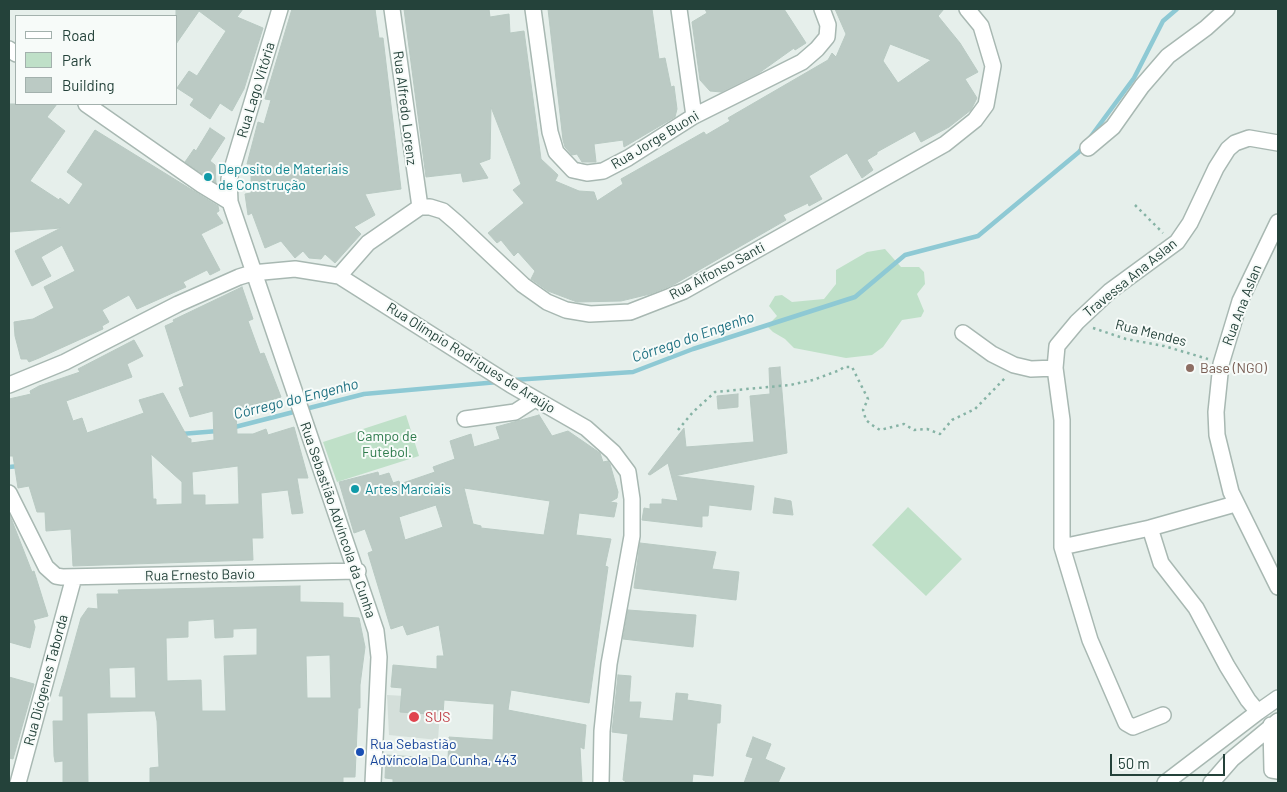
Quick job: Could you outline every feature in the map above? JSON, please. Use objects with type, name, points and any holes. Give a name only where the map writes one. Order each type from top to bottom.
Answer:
[{"type":"street","name":"Rua Lago Vitória","points":[[230,202],[229,179],[280,9]]},
{"type":"street","name":"Rua Alfredo Lorenz","points":[[392,9],[420,207]]},
{"type":"street","name":"Rua Jorge Buoni","points":[[533,9],[550,132],[556,152],[573,170],[587,173],[603,171],[628,158],[694,116],[802,62],[827,37],[828,25],[822,9]]},
{"type":"street","points":[[680,9],[694,116]]},
{"type":"street","name":"Rua Alfonso Santi","points":[[420,207],[443,212],[523,285],[547,302],[566,310],[590,314],[630,312],[684,291],[715,274],[945,144],[975,120],[986,105],[993,66],[981,26],[967,9]]},
{"type":"street","points":[[1088,148],[1113,127],[1154,71],[1168,56],[1206,28],[1227,9]]},
{"type":"street","points":[[87,105],[202,185],[230,202]]},
{"type":"street","name":"Travessa Ana Aslan","points":[[1164,715],[1133,727],[1126,723],[1090,640],[1062,547],[1062,420],[1055,368],[1057,346],[1077,322],[1110,291],[1177,242],[1190,223],[1216,168],[1228,149],[1249,138],[1278,142]]},
{"type":"street","name":"Rua Sebastião Advíncola da Cunha","points":[[230,202],[252,273],[295,393],[303,421],[358,571],[376,631],[379,657],[373,783]]},
{"type":"street","points":[[339,276],[368,243],[420,207]]},
{"type":"street","name":"Rua Ana Aslan","points":[[1278,222],[1240,301],[1221,364],[1216,412],[1217,435],[1235,504],[1278,587]]},
{"type":"street","name":"Rua Olímpio Rodrigues de Araújo","points":[[9,385],[65,362],[178,304],[252,273],[295,269],[339,276],[511,385],[586,428],[621,461],[631,481],[632,536],[609,664],[602,731],[601,783]]},
{"type":"street","points":[[963,333],[992,354],[1014,365],[1031,368],[1055,368]]},
{"type":"street","points":[[465,419],[514,412],[536,399]]},
{"type":"street","name":"Rua Ernesto Bavio","points":[[9,493],[46,567],[56,576],[358,571]]},
{"type":"street","points":[[1062,547],[1150,528],[1235,504]]},
{"type":"street","points":[[1150,528],[1161,563],[1196,608],[1237,684],[1258,712]]},
{"type":"street","name":"Rua Diógenes Taborda","points":[[18,783],[74,577]]},
{"type":"street","points":[[1165,783],[1278,698]]},
{"type":"street","points":[[1275,723],[1272,770],[1278,770]]},
{"type":"street","points":[[1211,783],[1232,759],[1275,723]]},
{"type":"path","points":[[1135,206],[1170,239],[1177,242]]},
{"type":"path","name":"Rua Mendes","points":[[1077,322],[1126,339],[1164,346],[1221,364]]},
{"type":"path","points":[[678,430],[692,412],[715,392],[790,385],[813,380],[844,367],[852,367],[868,399],[863,410],[866,420],[872,425],[880,430],[904,424],[914,430],[927,429],[940,434],[952,420],[975,409],[986,399],[1004,381],[1014,365]]},
{"type":"shaded area","name":"SUS","points":[[387,695],[441,698],[438,740],[389,735]]},
{"type":"green space","points":[[885,249],[901,267],[919,267],[924,272],[925,284],[917,294],[924,311],[921,317],[902,320],[883,347],[872,355],[846,358],[794,348],[767,326],[777,316],[769,306],[775,296],[782,295],[792,302],[824,299],[836,284],[836,270],[867,252]]},
{"type":"green space","name":"Campo de Futebol.","points":[[406,415],[419,456],[337,482],[323,442]]},
{"type":"green space","points":[[908,507],[962,559],[926,596],[872,545]]},
{"type":"building","points":[[176,9],[243,9],[237,17],[263,28],[244,89],[232,111],[220,103],[210,119],[190,105],[194,99],[178,89],[189,71],[197,76],[226,31],[199,11],[178,41],[178,15],[176,15]]},
{"type":"building","points":[[292,9],[375,9],[379,38],[383,38],[401,189],[365,194],[375,215],[354,227],[361,234],[335,263],[325,254],[321,259],[309,258],[303,251],[295,258],[281,241],[265,248],[252,213],[248,215],[245,194],[251,193],[251,164],[247,164],[258,122],[264,124],[271,100],[265,99]]},
{"type":"building","points":[[404,9],[489,9],[490,17],[509,14],[510,33],[524,31],[541,159],[558,175],[555,181],[579,191],[594,192],[597,201],[623,184],[621,179],[704,132],[706,135],[730,121],[728,118],[828,60],[832,53],[836,57],[846,34],[835,9],[944,9],[938,16],[960,43],[978,72],[965,79],[977,98],[971,110],[949,127],[921,142],[915,131],[877,152],[877,154],[867,160],[873,170],[862,178],[847,153],[809,176],[822,199],[809,206],[808,203],[783,215],[786,220],[673,285],[650,294],[621,301],[577,302],[548,291],[531,279],[535,271],[518,252],[514,256],[501,240],[497,243],[488,233],[524,203],[513,190],[521,184],[491,107],[490,159],[479,163],[488,178],[463,182],[461,173],[426,177]],"holes":[[[890,44],[931,60],[898,83],[883,61]]]},
{"type":"building","points":[[548,9],[652,9],[659,59],[665,58],[671,87],[674,86],[677,109],[675,117],[624,147],[623,140],[594,144],[596,162],[582,162],[577,154],[572,155],[565,147],[563,140]]},
{"type":"building","points":[[705,9],[784,9],[806,43],[795,50],[794,48],[759,73],[721,92],[710,91],[700,80],[692,22],[707,13]]},
{"type":"building","points":[[9,104],[56,105],[47,117],[65,131],[30,181],[69,205],[83,184],[67,172],[95,130],[218,206],[219,211],[216,213],[223,223],[201,234],[220,270],[210,275],[207,270],[183,282],[186,287],[137,309],[129,295],[102,310],[109,322],[102,326],[103,329],[29,362],[27,359],[21,359],[15,336],[14,322],[33,319],[54,308],[44,287],[75,271],[62,245],[41,257],[51,276],[32,286],[15,251],[61,228],[9,232]]},
{"type":"building","points":[[210,128],[225,138],[210,161],[215,165],[216,183],[185,162],[194,149],[196,151]]},
{"type":"building","points":[[242,287],[253,319],[248,321],[260,354],[264,353],[281,397],[236,410],[237,434],[253,434],[266,429],[268,435],[294,427],[308,478],[297,478],[303,513],[292,514],[288,490],[261,493],[263,538],[252,538],[253,560],[73,566],[71,529],[46,531],[45,512],[37,512],[29,486],[18,488],[13,456],[9,456],[9,399],[31,394],[30,391],[39,386],[80,372],[78,369],[134,340],[143,356],[127,364],[132,377],[66,401],[73,421],[82,418],[87,433],[144,413],[139,400],[163,393],[188,438],[191,439],[191,443],[214,440],[213,411],[190,417],[179,388],[184,386],[165,326],[174,322],[173,320]],"holes":[[[151,454],[182,482],[182,504],[156,505],[156,499],[153,499]],[[238,466],[239,504],[205,505],[205,495],[193,495],[192,472]]]},
{"type":"building","points":[[780,367],[787,453],[674,476],[754,486],[751,510],[709,505],[708,516],[702,516],[702,527],[642,520],[644,508],[650,509],[650,504],[662,504],[662,499],[678,501],[668,463],[650,475],[648,474],[684,428],[686,447],[754,442],[750,396],[770,394],[769,368]]},
{"type":"building","points":[[738,394],[738,407],[718,409],[717,396]]},
{"type":"building","points":[[539,415],[552,436],[568,431],[600,453],[603,462],[608,461],[610,464],[618,492],[617,498],[610,502],[617,503],[614,517],[579,513],[576,535],[611,539],[605,566],[608,567],[589,703],[511,690],[508,710],[586,725],[584,749],[580,747],[582,783],[393,783],[393,779],[385,778],[386,755],[448,759],[449,737],[493,740],[494,704],[444,700],[443,715],[400,712],[402,688],[391,687],[393,665],[437,669],[437,656],[444,656],[439,625],[407,635],[403,625],[391,629],[368,553],[373,551],[365,529],[354,533],[339,482],[378,472],[379,476],[389,473],[393,483],[399,481],[400,484],[435,472],[433,467],[455,459],[450,441],[471,434],[474,447],[500,439],[496,427]],"holes":[[[464,488],[550,501],[544,535],[481,528],[481,526],[473,524]],[[436,505],[443,527],[405,540],[399,517]]]},
{"type":"building","points":[[775,498],[791,501],[793,515],[773,513]]},
{"type":"building","points":[[9,513],[32,572],[34,571],[48,616],[33,620],[35,627],[30,648],[9,642]]},
{"type":"building","points":[[640,543],[716,552],[712,569],[739,572],[736,600],[634,588]]},
{"type":"building","points":[[300,586],[300,602],[343,603],[343,617],[359,618],[365,647],[360,685],[360,708],[358,708],[355,777],[343,777],[343,783],[150,783],[150,768],[159,767],[157,721],[155,711],[143,711],[87,713],[88,783],[63,783],[63,761],[55,762],[54,756],[53,721],[63,721],[63,696],[59,696],[81,618],[88,608],[98,609],[97,594],[119,594],[118,590]],"holes":[[[214,619],[215,638],[233,637],[233,629],[257,628],[257,655],[224,656],[226,711],[202,711],[201,680],[167,681],[166,638],[188,637],[188,621]],[[330,655],[331,698],[307,698],[306,656]],[[135,667],[136,698],[110,698],[109,668]]]},
{"type":"building","points":[[628,610],[696,615],[693,647],[623,639]]},
{"type":"building","points":[[618,675],[631,676],[629,702],[641,702],[639,718],[673,721],[676,693],[688,694],[687,700],[721,705],[720,723],[717,723],[713,776],[693,774],[692,783],[628,783],[623,780],[628,734],[612,732]]},
{"type":"building","points":[[9,677],[34,684],[13,759],[9,758]]},
{"type":"building","points":[[753,737],[771,744],[765,759],[785,768],[778,783],[744,783],[753,758],[746,756]]},
{"type":"waterway","name":"Córrego do Engenho","points":[[1089,139],[1134,78],[1163,21],[1177,9]]},
{"type":"waterway","name":"Córrego do Engenho","points":[[513,380],[633,372],[693,349],[855,297],[905,255],[978,236],[1079,152],[1084,145]]},
{"type":"waterway","name":"Córrego do Engenho","points":[[231,428],[364,394],[498,382]]},
{"type":"waterway","name":"Córrego do Engenho","points":[[181,434],[218,431]]},
{"type":"waterway","name":"Córrego do Engenho","points":[[9,467],[19,466]]},
{"type":"place","name":"Deposito de Materiais de Construção","points":[[208,177]]},
{"type":"place","name":"Base (NGO)","points":[[1190,368]]},
{"type":"place","name":"Artes Marciais","points":[[355,489]]},
{"type":"place","name":"SUS","points":[[414,717]]},
{"type":"place","name":"Rua Sebastião Advíncola Da Cunha, 443","points":[[360,752]]}]
